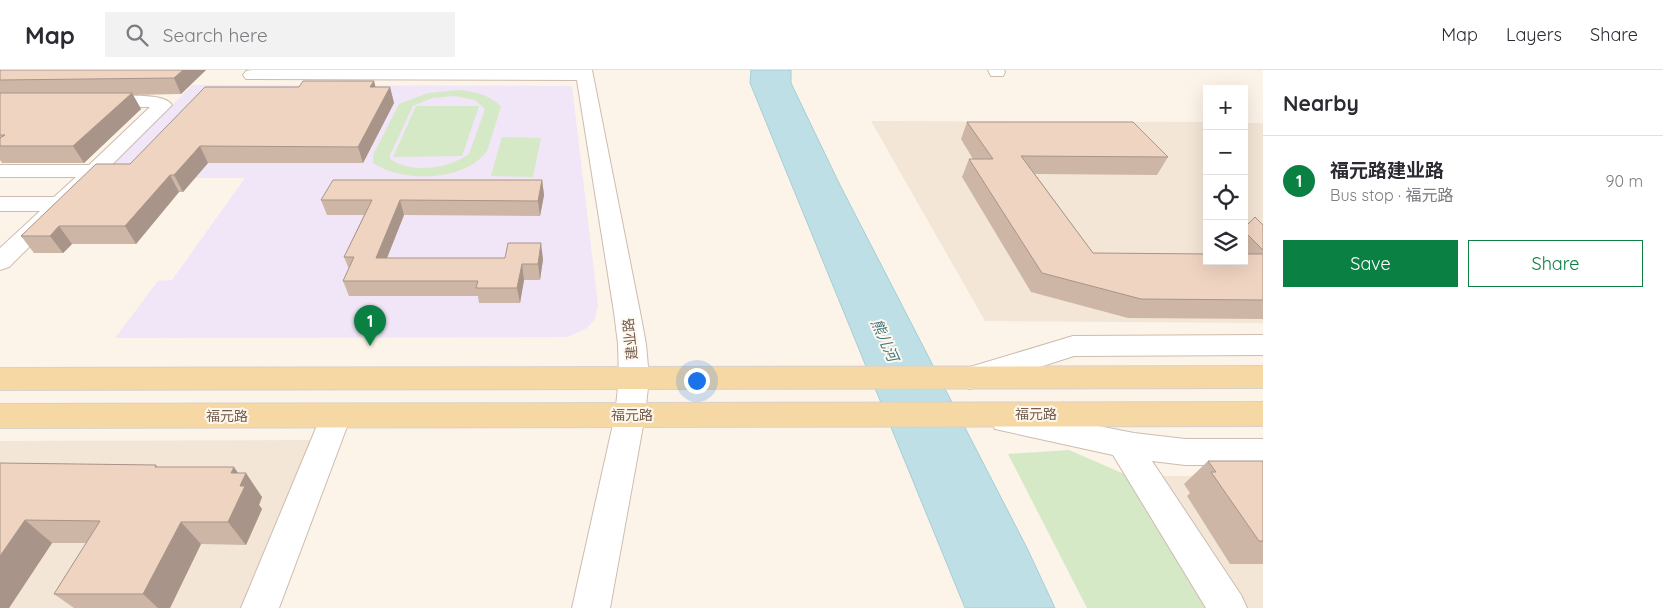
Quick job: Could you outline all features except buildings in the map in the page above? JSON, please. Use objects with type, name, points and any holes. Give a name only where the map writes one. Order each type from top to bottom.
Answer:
[{"type":"main road","points":[[0,379],[1263,377]]},
{"type":"main road","name":"福元路","points":[[0,416],[1263,414]]},
{"type":"street","points":[[252,75],[584,73]]},
{"type":"street","name":"建业路","points":[[584,73],[627,312],[632,344],[634,378],[630,415],[591,608]]},
{"type":"street","points":[[0,262],[163,105],[154,102],[77,102]]},
{"type":"street","points":[[0,171],[94,171]]},
{"type":"street","points":[[0,204],[60,204]]},
{"type":"street","points":[[960,378],[1072,346],[1263,345]]},
{"type":"street","points":[[972,414],[1123,443],[1185,452],[1263,452]]},
{"type":"street","points":[[260,608],[336,416]]},
{"type":"street","points":[[1123,443],[1228,608]]},
{"type":"shaded area","points":[[192,85],[572,86],[598,305],[595,319],[587,328],[568,337],[115,338],[158,281],[172,280],[245,178],[100,178]]},
{"type":"shaded area","points":[[871,121],[1203,122],[1203,265],[1248,265],[1248,123],[1263,123],[1263,323],[985,321]]},
{"type":"shaded area","points":[[310,440],[327,472],[277,608],[0,608],[0,441]]},
{"type":"shaded area","points":[[1129,476],[1263,476],[1263,608],[1206,608]]},
{"type":"green space","points":[[459,90],[482,94],[492,99],[501,107],[487,151],[477,161],[464,169],[449,174],[433,176],[400,174],[373,163],[373,155],[399,104],[428,93]],"holes":[[[455,96],[475,100],[485,109],[469,154],[451,163],[430,168],[409,167],[390,159],[390,155],[413,106],[432,98]]]},
{"type":"green space","points":[[416,106],[479,106],[462,156],[393,157]]},
{"type":"green space","points":[[502,137],[541,138],[533,177],[491,176]]},
{"type":"green space","points":[[1069,450],[1129,476],[1206,608],[1087,608],[1008,454]]},
{"type":"water","name":"熊儿河","points":[[751,70],[791,70],[791,83],[839,183],[1027,548],[1055,608],[965,608],[750,83]]},
{"type":"place","name":"福元路建业路","points":[[370,346]]}]
